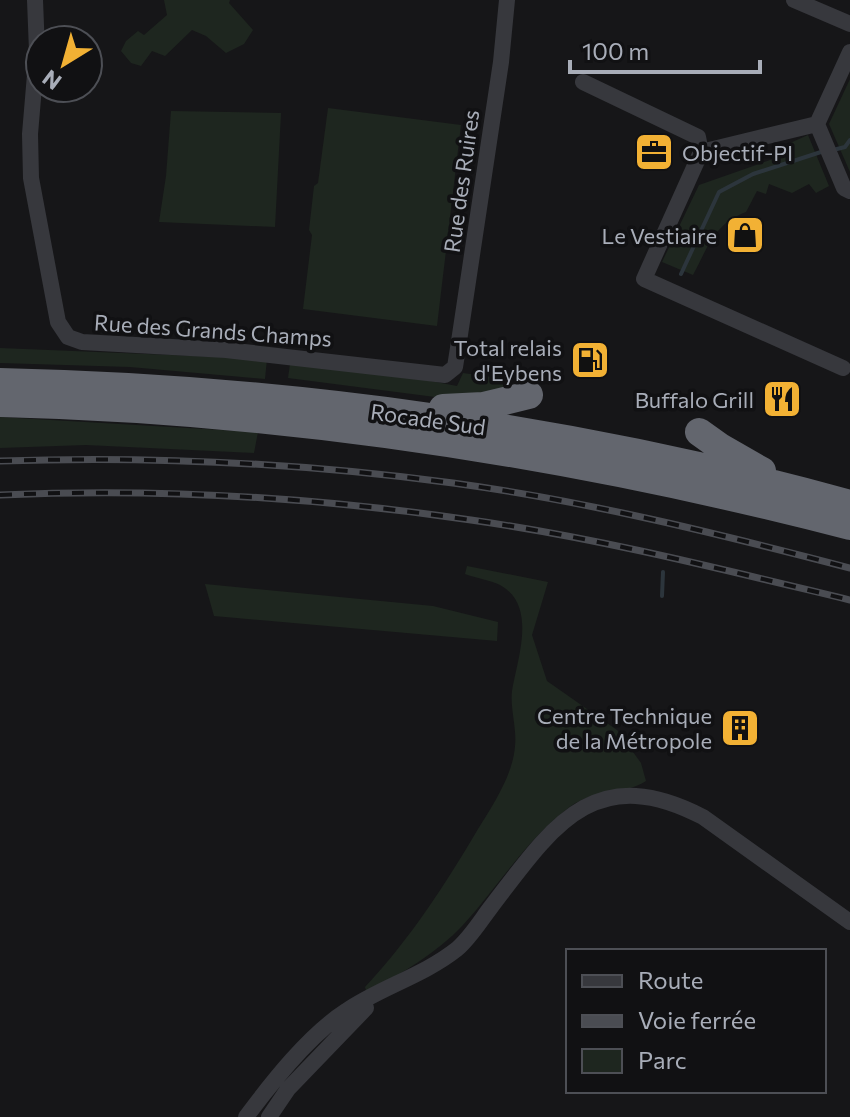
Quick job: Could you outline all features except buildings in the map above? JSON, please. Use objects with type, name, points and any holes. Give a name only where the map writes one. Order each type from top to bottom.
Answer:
[{"type":"highway","name":"Rocade Sud","points":[[0,382],[99,385],[251,396],[420,416],[562,439],[801,502]]},
{"type":"highway","points":[[251,396],[463,409],[529,395]]},
{"type":"highway","name":"Rocade Sud","points":[[0,403],[186,413],[375,432],[801,502],[850,504]]},
{"type":"highway","points":[[699,432],[801,502],[850,528]]},
{"type":"street","name":"Rue des Grands Champs","points":[[35,0],[37,51],[30,134],[31,178],[58,322],[68,337],[82,342],[242,351],[445,375],[455,367]]},
{"type":"street","name":"Rue des Ruires","points":[[455,367],[501,62],[507,0]]},
{"type":"street","points":[[794,0],[850,24]]},
{"type":"street","points":[[850,52],[817,124],[844,188],[850,191]]},
{"type":"street","points":[[583,82],[698,137],[701,152],[644,279],[843,368]]},
{"type":"street","points":[[701,152],[817,124]]},
{"type":"street","points":[[246,1117],[316,1036],[343,1012],[403,979],[435,966],[461,945],[537,847],[559,824],[584,807],[604,799],[625,795],[653,797],[703,817],[850,922]]},
{"type":"street","points":[[269,1117],[288,1089],[382,992]]},
{"type":"green space","points":[[164,0],[230,0],[229,3],[253,30],[244,44],[226,53],[206,36],[192,30],[165,56],[152,51],[141,66],[131,63],[121,51],[126,41],[138,31],[144,35],[167,15]]},
{"type":"green space","points":[[850,79],[850,172],[829,124]]},
{"type":"green space","points":[[328,108],[461,125],[437,326],[303,309],[314,186],[318,183]]},
{"type":"green space","points":[[171,111],[281,113],[275,227],[159,222]]},
{"type":"green space","points":[[808,135],[829,186],[816,193],[809,184],[792,193],[769,184],[766,194],[757,191],[746,212],[719,230],[693,275],[662,262],[699,185],[773,159],[770,152]]},
{"type":"green space","points":[[0,348],[267,359],[265,379],[130,367],[0,363]]},
{"type":"green space","points":[[290,364],[399,375],[457,386],[463,373],[506,379],[504,394],[435,397],[288,378]]},
{"type":"green space","points":[[0,417],[258,432],[254,453],[86,445],[0,448]]},
{"type":"green space","points":[[467,566],[548,582],[532,635],[547,681],[617,730],[641,763],[646,781],[628,789],[589,797],[571,806],[527,847],[453,935],[418,962],[367,994],[365,987],[412,931],[466,850],[501,789],[513,757],[512,691],[522,634],[519,606],[512,594],[500,585],[465,574]]},
{"type":"green space","points":[[205,584],[433,606],[498,622],[497,641],[214,616]]},
{"type":"waterway","points":[[833,150],[845,147],[850,140]]},
{"type":"waterway","points":[[681,274],[719,192],[753,174],[824,151]]},
{"type":"waterway","points":[[662,596],[663,572]]},
{"type":"railway","points":[[0,461],[227,463],[340,470],[453,483],[603,509],[850,568]]},
{"type":"railway","points":[[0,495],[118,493],[236,496],[412,512],[519,527],[614,545],[850,600]]},
{"type":"place","name":"Objectif-PI","points":[[654,152]]},
{"type":"place","name":"Le Vestiaire","points":[[745,235]]},
{"type":"place","name":"Total relais d'Eybens","points":[[590,360]]},
{"type":"place","name":"Buffalo Grill","points":[[782,399]]},
{"type":"place","name":"Centre Technique de la Métropole","points":[[740,728]]}]
